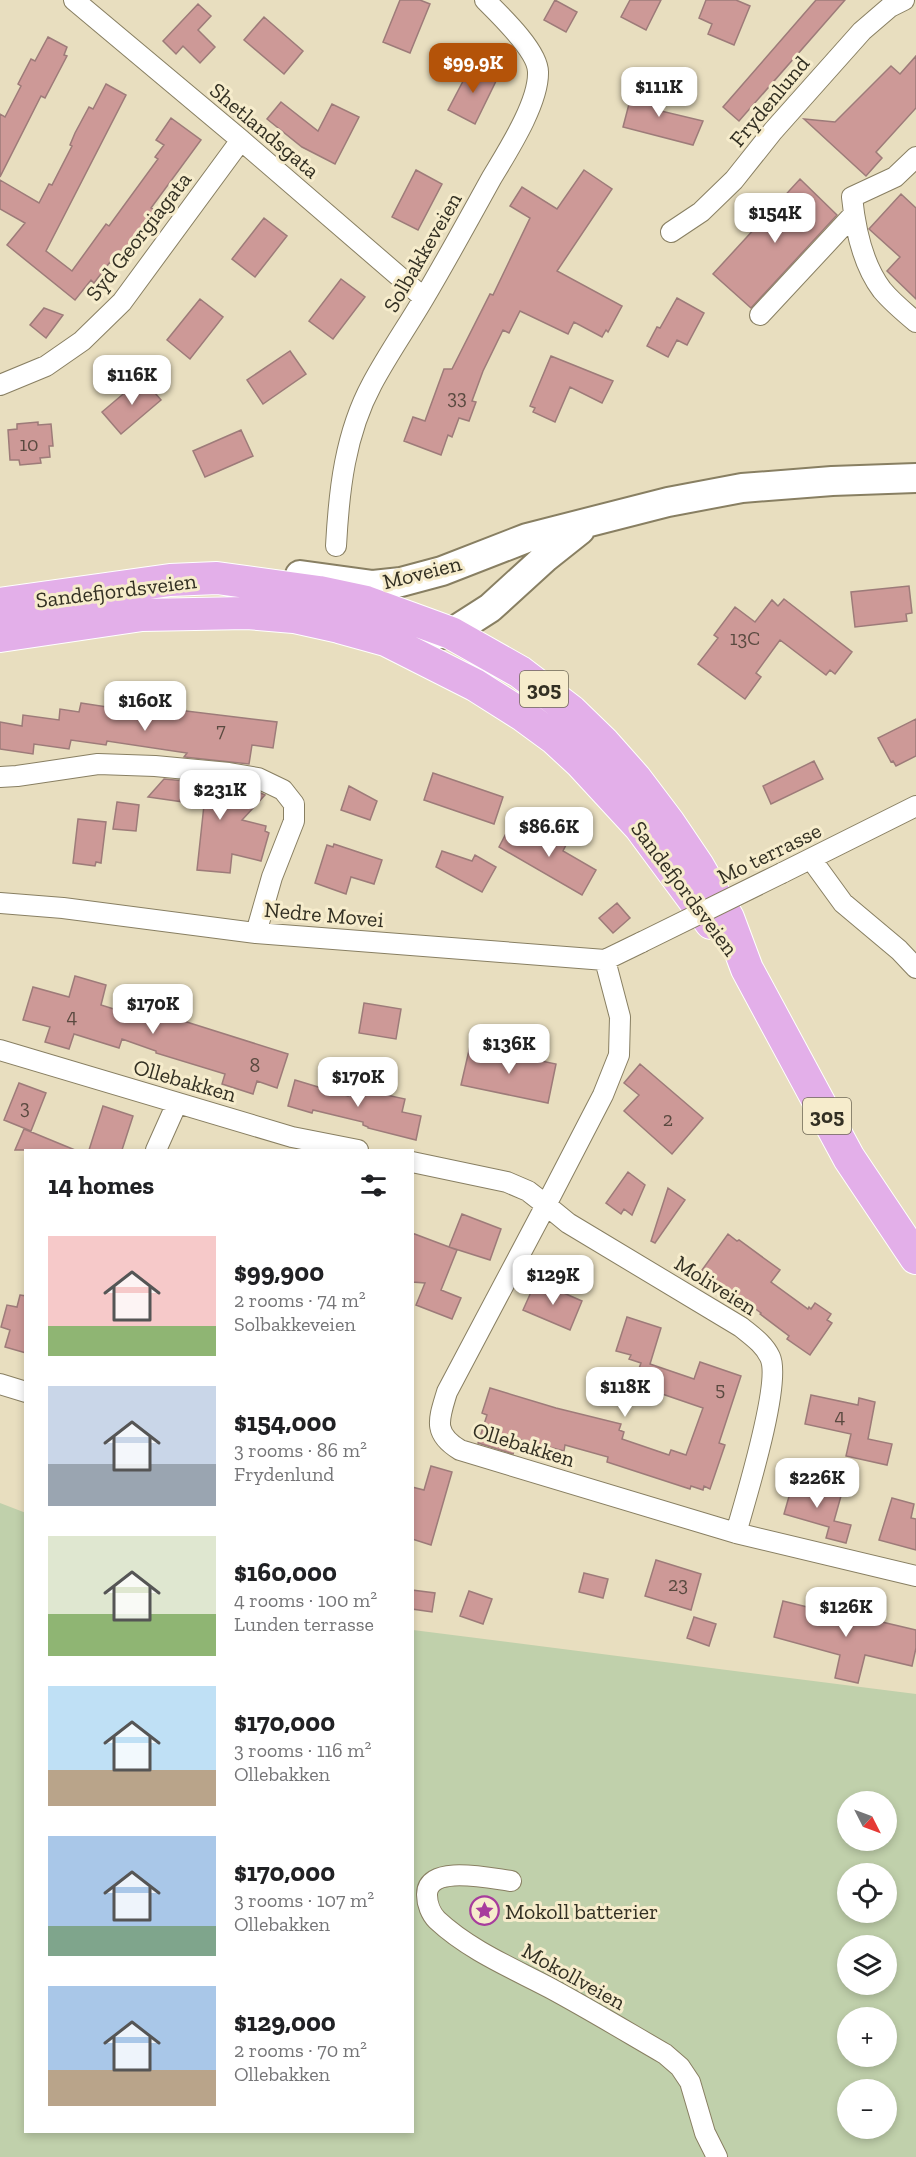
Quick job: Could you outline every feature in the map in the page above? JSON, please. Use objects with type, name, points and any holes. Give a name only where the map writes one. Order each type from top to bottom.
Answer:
[{"type":"main road","name":"Sandefjordsveien","points":[[0,604],[170,580],[217,578],[319,592],[366,602],[451,633],[520,672],[548,692],[604,743],[635,778],[675,832],[728,918],[747,969],[849,1158],[916,1258]]},
{"type":"main road","name":"Sandefjordsveien","points":[[0,636],[142,615],[247,613],[294,617],[386,640],[475,685],[524,716],[571,754],[640,827],[747,969]]},
{"type":"street","name":"Shetlandsgata","points":[[74,0],[424,298]]},
{"type":"street","name":"Solbakkeveien","points":[[336,546],[344,459],[371,385],[424,298],[516,137],[537,87],[538,69],[532,53],[485,0]]},
{"type":"street","name":"Frydenlund","points":[[671,232],[701,212],[734,180],[773,131],[862,31],[890,7],[904,0]]},
{"type":"street","name":"Syd Georgiagata","points":[[0,385],[46,366],[73,348],[122,302],[241,141]]},
{"type":"street","points":[[916,157],[895,177],[852,197],[857,234],[876,279],[897,306],[916,322]]},
{"type":"street","points":[[760,315],[854,214]]},
{"type":"street","name":"Moveien","points":[[217,578],[249,573],[306,576],[373,585],[401,582],[442,571],[527,538],[668,502],[742,488],[831,481],[916,478]]},
{"type":"street","name":"Moveien","points":[[386,640],[451,633],[490,608],[546,557],[587,524]]},
{"type":"street","points":[[0,777],[98,764],[155,766],[258,778],[283,790],[294,804],[294,821],[272,877],[256,933]]},
{"type":"street","name":"Mo terrasse","points":[[605,960],[914,811]]},
{"type":"street","points":[[811,859],[843,903],[899,950],[916,968]]},
{"type":"street","name":"Nedre Movei","points":[[0,903],[63,908],[256,933],[605,960]]},
{"type":"street","points":[[414,1162],[507,1182],[528,1191],[546,1205],[603,1095],[619,1055],[620,1017],[605,960]]},
{"type":"street","name":"Ollebakken","points":[[0,1050],[292,1137],[353,1149]]},
{"type":"street","points":[[156,1149],[177,1103]]},
{"type":"street","name":"Moliveien","points":[[546,1205],[568,1223],[741,1327],[762,1345],[771,1358],[774,1377],[769,1405],[736,1533]]},
{"type":"street","name":"Ollebakken","points":[[546,1205],[447,1392],[440,1415],[440,1429],[446,1442],[460,1450],[736,1533]]},
{"type":"street","points":[[0,1384],[24,1391]]},
{"type":"street","points":[[736,1533],[916,1576]]},
{"type":"street","name":"Mokollveien","points":[[511,1881],[461,1874],[445,1876],[432,1882],[427,1893],[428,1905],[435,1919],[485,1954],[553,1989],[665,2054],[680,2067],[690,2082],[705,2133],[717,2157]]},
{"type":"green space","points":[[0,1503],[24,1512],[24,2133],[414,2133],[414,1630],[916,1694],[916,2157],[0,2157]]},
{"type":"building","points":[[400,0],[420,0],[430,4],[410,53],[383,42]]},
{"type":"building","points":[[555,0],[577,12],[566,32],[544,20]]},
{"type":"building","points":[[630,0],[661,0],[646,30],[621,17]]},
{"type":"building","points":[[706,0],[736,0],[750,6],[734,45],[708,34],[712,24],[699,18]]},
{"type":"building","points":[[816,0],[845,0],[739,121],[723,107]]},
{"type":"building","points":[[198,4],[211,16],[198,30],[215,47],[200,63],[183,46],[176,54],[163,41]]},
{"type":"building","points":[[264,17],[303,51],[284,74],[244,40]]},
{"type":"building","points":[[48,37],[67,47],[64,55],[67,56],[45,98],[41,96],[0,177],[0,114],[5,117],[21,86],[18,84],[31,59],[35,61]]},
{"type":"building","points":[[916,56],[916,108],[876,152],[882,158],[866,176],[804,119],[835,122],[891,66],[900,74]]},
{"type":"building","points":[[472,64],[498,77],[475,124],[448,110]]},
{"type":"building","points":[[106,84],[126,95],[46,251],[72,271],[106,224],[109,226],[158,159],[155,157],[164,145],[156,140],[171,118],[201,140],[151,208],[155,210],[119,260],[116,258],[112,263],[110,262],[94,283],[91,280],[75,300],[7,245],[25,223],[0,209],[0,180],[39,203],[49,184],[52,185],[89,107],[93,109]]},
{"type":"building","points":[[634,85],[666,93],[661,111],[703,121],[693,145],[623,127]]},
{"type":"building","points":[[281,102],[318,131],[332,104],[359,117],[335,164],[302,147],[267,119]]},
{"type":"building","points":[[416,170],[442,184],[418,230],[392,217]]},
{"type":"building","points":[[584,170],[612,189],[557,271],[622,306],[608,332],[606,330],[602,337],[574,322],[568,334],[520,311],[509,333],[503,330],[483,371],[472,401],[476,402],[469,421],[459,418],[452,437],[448,435],[441,455],[404,441],[413,417],[425,421],[444,369],[452,369],[490,294],[493,295],[530,218],[510,206],[522,187],[557,209]]},
{"type":"building","points":[[800,179],[837,215],[751,308],[713,274]]},
{"type":"building","points":[[901,194],[916,208],[916,299],[887,271],[900,257],[869,229]]},
{"type":"building","points":[[264,218],[287,236],[255,277],[232,259]]},
{"type":"building","points":[[341,279],[365,297],[333,339],[309,321]]},
{"type":"building","points":[[677,298],[704,313],[687,345],[677,340],[668,357],[647,346]]},
{"type":"building","points":[[200,299],[223,317],[190,359],[167,340]]},
{"type":"building","points":[[44,308],[63,315],[46,338],[30,325]]},
{"type":"building","points":[[290,351],[306,374],[263,404],[247,380]]},
{"type":"building","points":[[551,356],[613,381],[602,403],[570,387],[555,422],[533,412],[535,408],[530,406]]},
{"type":"building","points":[[142,378],[161,400],[121,434],[102,412]]},
{"type":"building","points":[[38,422],[38,425],[51,424],[53,446],[49,446],[50,457],[40,458],[41,463],[20,465],[19,460],[10,460],[8,430],[17,429],[17,424]]},
{"type":"building","points":[[241,430],[253,456],[205,477],[193,451]]},
{"type":"building","points":[[909,586],[912,613],[906,614],[907,621],[855,627],[851,592]]},
{"type":"building","points":[[784,599],[852,652],[835,674],[830,670],[826,675],[780,640],[756,673],[761,677],[745,699],[698,664],[718,638],[714,635],[735,607],[755,622],[772,600],[778,606]]},
{"type":"building","points":[[81,703],[133,711],[134,707],[169,712],[170,709],[277,722],[273,748],[252,745],[249,764],[184,757],[187,753],[107,741],[106,745],[71,740],[69,749],[34,744],[33,754],[0,749],[0,722],[22,726],[23,715],[59,720],[60,709],[79,712]]},
{"type":"building","points":[[916,719],[916,756],[896,766],[893,761],[891,762],[878,738]]},
{"type":"building","points":[[814,761],[823,779],[771,804],[763,786]]},
{"type":"building","points":[[433,773],[503,797],[494,824],[424,800]]},
{"type":"building","points":[[164,779],[227,785],[254,790],[265,795],[242,820],[266,826],[265,831],[269,833],[261,861],[232,854],[230,873],[197,870],[204,805],[148,797]]},
{"type":"building","points":[[349,786],[377,801],[370,820],[341,810]]},
{"type":"building","points":[[117,802],[139,805],[136,831],[113,829]]},
{"type":"building","points":[[78,819],[106,822],[101,863],[96,862],[95,866],[73,863]]},
{"type":"building","points":[[510,826],[528,840],[536,826],[567,843],[563,851],[596,870],[582,895],[499,847]]},
{"type":"building","points":[[334,844],[382,860],[374,884],[351,877],[346,894],[315,883],[327,845],[333,847]]},
{"type":"building","points":[[442,851],[472,861],[475,855],[496,867],[482,892],[436,867]]},
{"type":"building","points":[[617,903],[630,918],[613,933],[599,918]]},
{"type":"building","points":[[75,976],[106,985],[101,1005],[152,1021],[155,1012],[288,1054],[277,1088],[257,1081],[253,1094],[222,1084],[225,1074],[156,1053],[156,1051],[122,1039],[119,1048],[74,1034],[69,1049],[45,1042],[50,1027],[23,1020],[33,987],[69,997]]},
{"type":"building","points":[[364,1003],[401,1009],[396,1039],[359,1033]]},
{"type":"building","points":[[470,1046],[556,1064],[548,1103],[461,1085]]},
{"type":"building","points":[[640,1064],[703,1118],[672,1154],[624,1111],[639,1095],[624,1083]]},
{"type":"building","points":[[295,1080],[348,1096],[350,1087],[405,1099],[402,1112],[421,1116],[416,1140],[368,1128],[363,1125],[363,1122],[313,1110],[312,1113],[288,1106]]},
{"type":"building","points":[[19,1083],[46,1093],[31,1131],[4,1120]]},
{"type":"building","points":[[103,1106],[133,1116],[122,1149],[89,1149]]},
{"type":"building","points":[[24,1129],[73,1149],[24,1149],[15,1150]]},
{"type":"building","points":[[628,1172],[645,1185],[632,1215],[624,1209],[621,1214],[606,1203]]},
{"type":"building","points":[[668,1188],[685,1200],[655,1243],[651,1241]]},
{"type":"building","points":[[462,1214],[501,1229],[490,1260],[449,1247]]},
{"type":"building","points":[[414,1234],[457,1250],[441,1290],[461,1298],[452,1319],[416,1305],[425,1283],[414,1282]]},
{"type":"building","points":[[728,1234],[780,1270],[771,1282],[808,1309],[809,1307],[811,1309],[815,1303],[831,1314],[827,1320],[832,1323],[810,1355],[787,1339],[789,1336],[761,1313],[702,1270]]},
{"type":"building","points":[[536,1281],[582,1301],[570,1330],[523,1310]]},
{"type":"building","points":[[20,1295],[24,1296],[24,1352],[5,1347],[10,1330],[1,1327],[7,1305],[17,1307]]},
{"type":"building","points":[[627,1317],[661,1328],[650,1364],[694,1379],[700,1362],[741,1376],[719,1443],[725,1445],[710,1489],[704,1486],[703,1490],[691,1486],[690,1489],[607,1462],[608,1457],[565,1445],[564,1451],[518,1439],[513,1454],[478,1443],[487,1415],[482,1413],[490,1388],[621,1424],[619,1430],[624,1432],[622,1439],[669,1455],[671,1450],[686,1455],[703,1408],[633,1384],[641,1363],[629,1359],[631,1355],[616,1351]]},
{"type":"building","points":[[811,1395],[858,1405],[859,1398],[875,1402],[868,1439],[892,1444],[887,1465],[846,1456],[851,1434],[805,1424]]},
{"type":"building","points":[[431,1466],[452,1472],[431,1545],[414,1540],[414,1488],[424,1490]]},
{"type":"building","points":[[794,1479],[812,1483],[811,1487],[841,1496],[834,1521],[851,1525],[846,1543],[826,1538],[829,1527],[784,1514]]},
{"type":"building","points":[[892,1498],[914,1504],[911,1518],[916,1519],[916,1550],[879,1540]]},
{"type":"building","points":[[656,1560],[701,1574],[691,1610],[645,1596]]},
{"type":"building","points":[[584,1573],[608,1579],[603,1598],[579,1592]]},
{"type":"building","points":[[414,1590],[435,1593],[432,1612],[414,1609]]},
{"type":"building","points":[[469,1591],[492,1599],[483,1624],[460,1616]]},
{"type":"building","points":[[783,1601],[868,1622],[869,1619],[916,1630],[916,1648],[912,1666],[865,1655],[858,1683],[835,1678],[840,1655],[774,1637]]},
{"type":"building","points":[[694,1617],[716,1624],[709,1646],[687,1638]]},
{"type":"place","name":"Mokoll batterier","points":[[484,1911]]}]
